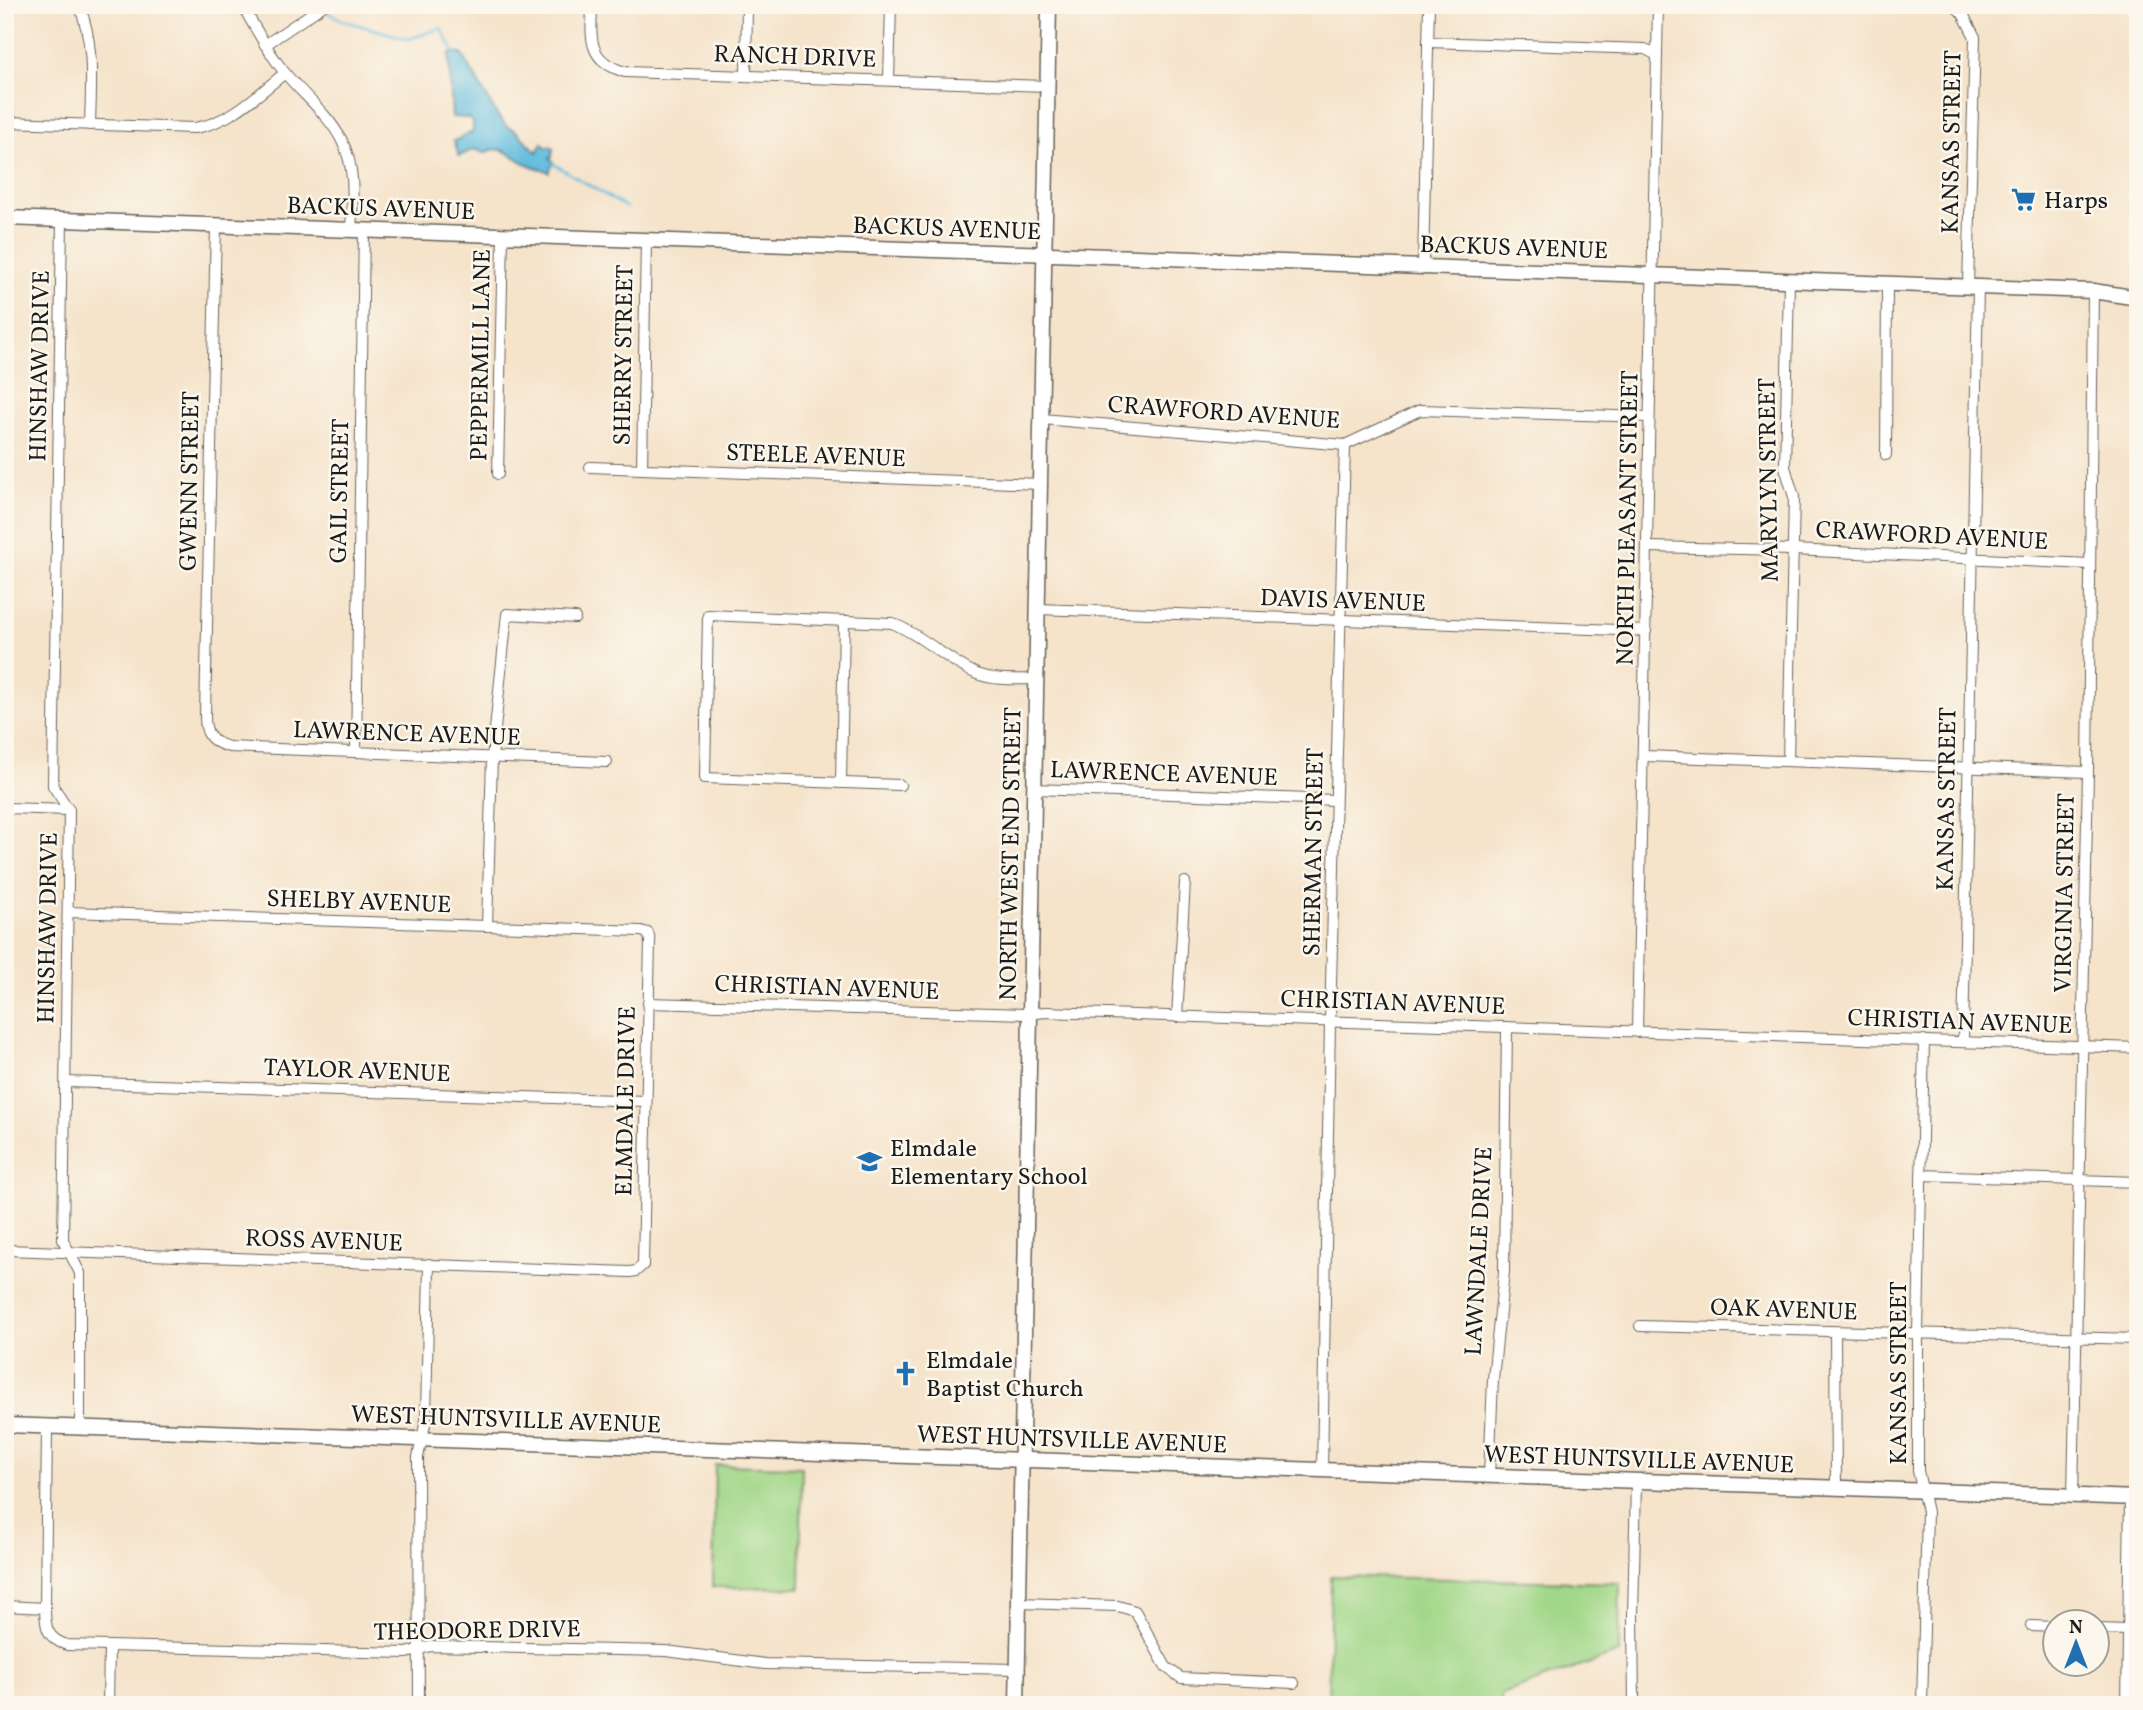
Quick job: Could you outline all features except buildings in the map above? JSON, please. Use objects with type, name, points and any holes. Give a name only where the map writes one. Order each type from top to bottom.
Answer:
[{"type":"street","points":[[79,5],[91,47],[90,125]]},
{"type":"street","name":"GAIL STREET","points":[[242,5],[285,73],[342,140],[353,187],[358,229],[356,752]]},
{"type":"street","points":[[265,45],[324,5]]},
{"type":"street","name":"RANCH DRIVE","points":[[592,5],[593,47],[600,60],[611,68],[625,72],[1047,86]]},
{"type":"street","points":[[746,75],[747,5]]},
{"type":"street","points":[[889,80],[891,5]]},
{"type":"street","name":"NORTH WEST END STREET","points":[[1017,1705],[1049,5]]},
{"type":"street","points":[[1423,266],[1429,5]]},
{"type":"street","name":"NORTH PLEASANT STREET","points":[[1637,1032],[1658,5]]},
{"type":"street","name":"KANSAS STREET","points":[[1954,5],[1970,25],[1975,37],[1972,558],[1963,1042]]},
{"type":"street","points":[[1428,42],[1645,49],[1657,55]]},
{"type":"street","points":[[5,122],[195,128],[215,125],[231,116],[285,73]]},
{"type":"street","name":"BACKUS AVENUE","points":[[5,218],[2093,291],[2138,298]]},
{"type":"street","name":"HINSHAW DRIVE","points":[[62,220],[53,786],[69,810],[63,1240],[80,1273],[80,1428]]},
{"type":"street","name":"GWENN STREET","points":[[209,737],[205,729],[205,716],[216,225]]},
{"type":"street","name":"PEPPERMILL LANE","points":[[498,474],[503,236]]},
{"type":"street","name":"SHERRY STREET","points":[[642,469],[646,241]]},
{"type":"street","name":"MARYLYN STREET","points":[[1788,281],[1785,467],[1794,497],[1788,761]]},
{"type":"street","points":[[1886,455],[1887,285]]},
{"type":"street","name":"VIRGINIA STREET","points":[[2073,1496],[2088,772],[2093,291]]},
{"type":"street","name":"CRAWFORD AVENUE","points":[[1042,419],[1345,445],[1420,410],[1649,417]]},
{"type":"street","name":"SHERMAN STREET","points":[[1322,1471],[1329,1022],[1345,445]]},
{"type":"street","name":"STEELE AVENUE","points":[[590,467],[1040,484]]},
{"type":"street","name":"CRAWFORD AVENUE","points":[[1647,547],[1793,550],[2090,564]]},
{"type":"street","name":"DAVIS AVENUE","points":[[1038,610],[1646,631]]},
{"type":"street","points":[[487,926],[492,758],[507,614],[575,618]]},
{"type":"street","points":[[900,785],[705,778],[708,615],[892,623],[913,631],[978,675],[1037,679]]},
{"type":"street","points":[[841,783],[844,621]]},
{"type":"street","name":"LAWRENCE AVENUE","points":[[209,737],[217,744],[229,747],[607,762]]},
{"type":"street","points":[[1644,756],[2088,772]]},
{"type":"street","name":"LAWRENCE AVENUE","points":[[1034,789],[1335,800]]},
{"type":"street","points":[[5,808],[69,810]]},
{"type":"street","points":[[1178,1017],[1185,882]]},
{"type":"street","name":"SHELBY AVENUE","points":[[68,912],[648,933]]},
{"type":"street","name":"ELMDALE DRIVE","points":[[640,1269],[644,1259],[648,933]]},
{"type":"street","name":"CHRISTIAN AVENUE","points":[[648,1003],[1029,1014],[1045,1012],[2138,1048]]},
{"type":"street","name":"LAWNDALE DRIVE","points":[[1489,1477],[1493,1379],[1504,1272],[1507,1027]]},
{"type":"street","name":"KANSAS STREET","points":[[1922,1705],[1927,1512],[1918,1471],[1918,1334],[1924,1040]]},
{"type":"street","name":"TAYLOR AVENUE","points":[[67,1082],[646,1101]]},
{"type":"street","points":[[1921,1175],[2138,1182]]},
{"type":"street","name":"ROSS AVENUE","points":[[5,1250],[630,1272],[640,1269]]},
{"type":"street","points":[[419,1705],[418,1457],[426,1420],[429,1264]]},
{"type":"street","name":"OAK AVENUE","points":[[1640,1326],[2138,1339]]},
{"type":"street","points":[[1835,1332],[1836,1489]]},
{"type":"street","name":"WEST HUNTSVILLE AVENUE","points":[[5,1425],[2134,1498]]},
{"type":"street","points":[[5,1606],[45,1608],[47,1427]]},
{"type":"street","points":[[1634,1705],[1636,1482]]},
{"type":"street","points":[[2127,1705],[2127,1630],[2134,1498]]},
{"type":"street","points":[[1019,1603],[1118,1606],[1135,1611],[1166,1667],[1181,1678],[1294,1683]]},
{"type":"street","name":"THEODORE DRIVE","points":[[45,1608],[47,1632],[53,1639],[67,1645],[407,1653],[430,1646],[666,1651],[765,1664],[1018,1669]]},
{"type":"street","points":[[2031,1626],[2042,1626]]},
{"type":"street","points":[[2112,1629],[2127,1630]]},
{"type":"street","points":[[108,1705],[109,1646]]},
{"type":"green space","points":[[715,1465],[802,1467],[800,1588],[713,1587]]},
{"type":"green space","points":[[1331,1576],[1620,1583],[1619,1653],[1501,1694],[1501,1705],[1328,1705]]},
{"type":"water","points":[[449,54],[462,54],[497,115],[507,127],[515,130],[537,152],[542,143],[547,148],[553,148],[550,158],[553,162],[549,172],[497,149],[484,153],[474,149],[459,156],[454,141],[473,132],[473,122],[468,118],[452,117]]},
{"type":"waterway","points":[[327,12],[344,21],[409,39],[441,28],[456,55]]},
{"type":"waterway","points":[[552,163],[627,208]]},
{"type":"place","name":"Harps","points":[[2024,200]]},
{"type":"place","name":"Elmdale Elementary School","points":[[870,1162]]},
{"type":"place","name":"Elmdale Baptist Church","points":[[906,1374]]}]
